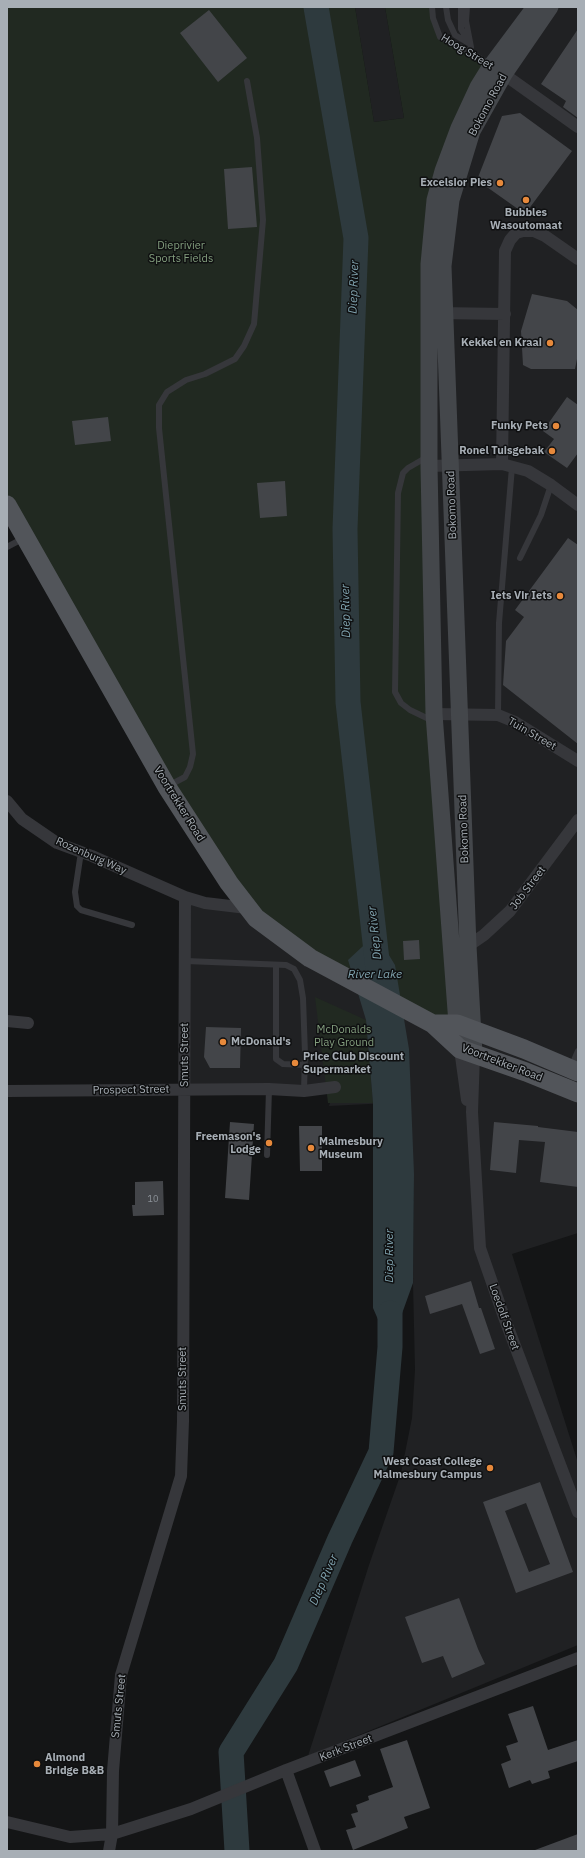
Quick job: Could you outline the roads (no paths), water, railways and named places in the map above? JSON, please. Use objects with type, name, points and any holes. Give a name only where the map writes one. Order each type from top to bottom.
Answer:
[{"type":"main road","name":"Bokomo Road","points":[[465,1027],[468,946],[446,313],[443,266],[447,221],[455,182],[472,131],[497,70],[535,7]]},
{"type":"main road","name":"Bokomo Road","points":[[465,1027],[435,718],[429,461],[429,264],[435,200],[443,171],[459,128],[478,88],[497,70],[550,7]]},
{"type":"main road","name":"Voortrekker Road","points":[[7,505],[167,787],[229,884],[256,918],[293,947],[310,958],[433,1024],[467,1051],[526,1072],[578,1093]]},
{"type":"main road","name":"Voortrekker Road","points":[[433,1024],[465,1027],[574,1071]]},
{"type":"main road","points":[[465,1027],[467,1051]]},
{"type":"street","name":"Hoog Street","points":[[497,70],[578,128]]},
{"type":"street","points":[[507,465],[505,251],[510,240],[516,234],[523,231],[534,231],[545,236],[578,259]]},
{"type":"street","points":[[429,313],[505,314]]},
{"type":"street","points":[[429,461],[451,466],[507,465],[528,471],[551,485],[578,505]]},
{"type":"street","name":"Tuin Street","points":[[435,718],[460,714],[498,715],[515,722],[578,761]]},
{"type":"street","name":"Rozenburg Way","points":[[7,801],[22,819],[57,843],[205,904],[247,908]]},
{"type":"street","name":"Job Street","points":[[468,946],[484,935],[510,911],[578,820]]},
{"type":"street","name":"Smuts Street","points":[[109,1851],[112,1834],[113,1771],[121,1675],[181,1476],[183,1413],[186,961],[185,897]]},
{"type":"street","points":[[7,1021],[28,1023]]},
{"type":"street","name":"Loedolf Street","points":[[467,1051],[480,1248],[504,1317],[578,1512]]},
{"type":"street","name":"Prospect Street","points":[[7,1092],[269,1089],[304,1091],[335,1087]]},
{"type":"street","name":"Kerk Street","points":[[7,1822],[70,1837],[112,1834],[191,1809],[578,1658]]},
{"type":"street","points":[[282,1773],[315,1851]]},
{"type":"lane","name":"Hoog Street","points":[[432,7],[433,18],[440,37],[472,53],[497,70]]},
{"type":"lane","points":[[446,7],[448,20],[455,35],[470,44]]},
{"type":"lane","points":[[461,7],[461,29],[470,44]]},
{"type":"lane","points":[[467,7],[466,21],[472,53]]},
{"type":"lane","points":[[167,787],[185,777],[190,767],[193,754],[159,428],[159,405],[167,392],[186,380],[205,374],[235,359],[244,346],[254,324],[263,220],[257,138],[247,81]]},
{"type":"lane","points":[[429,461],[408,468],[403,473],[398,493],[396,692],[401,703],[410,710],[435,718]]},
{"type":"lane","points":[[498,715],[499,623],[507,465]]},
{"type":"lane","points":[[520,558],[541,515],[551,485]]},
{"type":"lane","points":[[7,547],[25,537]]},
{"type":"lane","points":[[81,852],[75,892],[77,906],[81,910],[132,925]]},
{"type":"lane","points":[[186,961],[286,965],[294,969],[300,980],[303,998],[305,1065],[304,1091]]},
{"type":"lane","points":[[276,965],[276,1059],[283,1064],[305,1065]]},
{"type":"lane","points":[[574,1071],[578,1052]]},
{"type":"lane","points":[[267,1155],[269,1089]]},
{"type":"water","name":"River Lake","points":[[376,934],[395,965],[409,1049],[414,1174],[413,1283],[390,1347],[373,1308],[373,1103],[366,1020],[348,960]]},
{"type":"waterway","name":"Diep River","points":[[316,7],[356,238],[345,529],[348,702],[378,969]]},
{"type":"waterway","name":"Diep River","points":[[237,1851],[231,1752],[286,1664],[340,1539],[381,1452],[390,1347],[390,1313]]},
{"type":"place","name":"Excelsior Pies","points":[[500,183]]},
{"type":"place","name":"Bubbles Wasoutomaat","points":[[526,200]]},
{"type":"place","name":"Kekkel en Kraai","points":[[550,343]]},
{"type":"place","name":"Funky Pets","points":[[556,426]]},
{"type":"place","name":"Ronel Tuisgebak","points":[[552,451]]},
{"type":"place","name":"Iets Vir Iets","points":[[560,596]]},
{"type":"place","name":"McDonald's","points":[[223,1042]]},
{"type":"place","name":"Price Club Discount Supermarket","points":[[295,1063]]},
{"type":"place","name":"Freemason's Lodge","points":[[269,1143]]},
{"type":"place","name":"Malmesbury Museum","points":[[311,1148]]},
{"type":"place","name":"West Coast College Malmesbury Campus","points":[[490,1468]]},
{"type":"place","name":"Almond Bridge B&B","points":[[37,1764]]},
{"type":"park label","name":"Dieprivier Sports Fields","points":[[181,252]]},
{"type":"park label","name":"McDonalds Play Ground","points":[[344,1036]]}]
